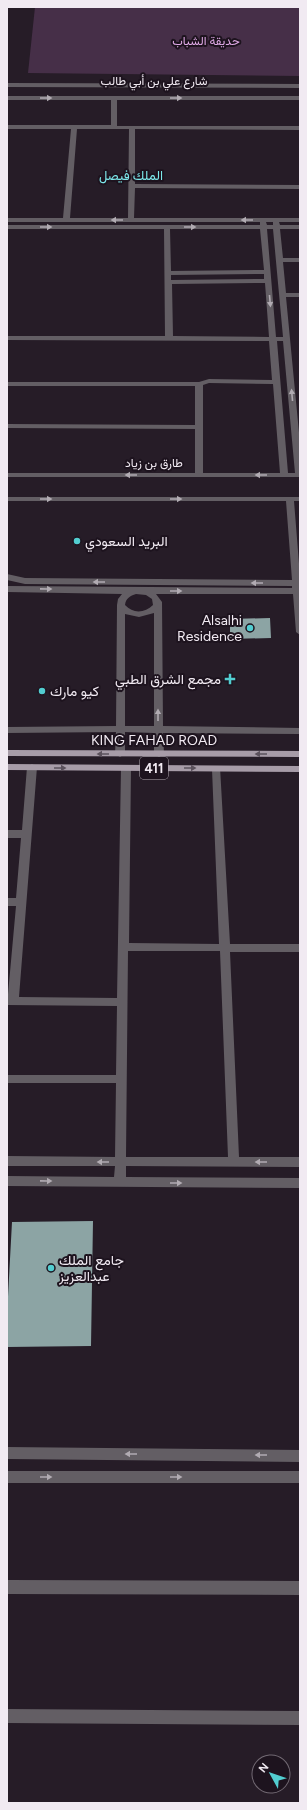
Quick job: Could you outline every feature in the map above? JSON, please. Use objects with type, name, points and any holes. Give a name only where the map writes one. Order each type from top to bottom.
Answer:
[{"type":"main road","name":"KING FAHAD ROAD","points":[[7,754],[300,754]]},
{"type":"main road","name":"KING FAHAD ROAD","points":[[7,767],[300,769]]},
{"type":"street","points":[[7,85],[300,86]]},
{"type":"street","name":"شارع علي بن أبي طالب","points":[[7,91],[300,92]]},
{"type":"street","name":"شارع علي بن أبي طالب","points":[[7,98],[300,98]]},
{"type":"street","points":[[114,98],[114,128]]},
{"type":"street","points":[[7,127],[300,128]]},
{"type":"street","points":[[66,220],[74,128]]},
{"type":"street","points":[[131,220],[132,128]]},
{"type":"street","points":[[131,186],[300,187]]},
{"type":"street","points":[[7,220],[131,220],[276,224],[300,227]]},
{"type":"street","points":[[276,224],[300,220]]},
{"type":"street","points":[[7,227],[167,227],[264,224]]},
{"type":"street","points":[[264,224],[284,475]]},
{"type":"street","points":[[276,224],[300,475]]},
{"type":"street","points":[[167,227],[169,338]]},
{"type":"street","points":[[280,260],[300,260]]},
{"type":"street","points":[[168,273],[268,272]]},
{"type":"street","points":[[168,282],[268,281]]},
{"type":"street","points":[[283,295],[300,295]]},
{"type":"street","points":[[7,338],[287,339]]},
{"type":"street","points":[[290,375],[300,375]]},
{"type":"street","points":[[7,384],[199,384],[209,381],[277,382]]},
{"type":"street","points":[[199,384],[199,475]]},
{"type":"street","points":[[7,426],[199,427]]},
{"type":"street","name":"طارق بن زياد","points":[[7,475],[300,475]]},
{"type":"street","points":[[7,499],[300,499]]},
{"type":"street","points":[[290,499],[300,632]]},
{"type":"street","points":[[7,577],[25,581],[156,582],[296,587]]},
{"type":"street","points":[[125,582],[139,591],[156,598],[158,602],[158,754]]},
{"type":"street","points":[[120,754],[121,605],[123,598],[156,582]]},
{"type":"street","points":[[7,589],[139,591],[296,587]]},
{"type":"street","points":[[121,605],[128,612],[145,614],[154,609],[158,602]]},
{"type":"street","points":[[7,730],[158,729],[300,731]]},
{"type":"street","points":[[32,768],[21,902],[10,1001],[123,1002]]},
{"type":"street","points":[[120,1183],[126,768]]},
{"type":"street","points":[[218,769],[234,1162]]},
{"type":"street","points":[[7,834],[27,834]]},
{"type":"street","points":[[7,902],[21,902]]},
{"type":"street","points":[[124,946],[300,948]]},
{"type":"street","points":[[7,1079],[121,1079]]},
{"type":"street","points":[[7,1161],[300,1162]]},
{"type":"street","points":[[7,1181],[120,1183],[300,1183]]},
{"type":"street","points":[[7,1453],[300,1456]]},
{"type":"street","points":[[7,1478],[300,1477]]},
{"type":"street","points":[[7,1587],[300,1588]]},
{"type":"street","points":[[7,1716],[300,1718]]},
{"type":"green space","name":"حديقة الشباب","points":[[35,7],[300,7],[300,76],[28,73]]},
{"type":"building","name":"Alsalhi Residence","points":[[270,618],[271,638],[230,639],[230,619]]},
{"type":"building","name":"جامع الملك عبدالعزيز","points":[[93,1221],[91,1346],[7,1347],[7,1315],[12,1222]]},
{"type":"place","name":"البريد السعودي","points":[[77,541]]},
{"type":"place","name":"Alsalhi Residence","points":[[250,628]]},
{"type":"place","name":"مجمع الشرق الطبي","points":[[230,679]]},
{"type":"place","name":"كيو مارك","points":[[42,691]]},
{"type":"place","name":"جامع الملك عبدالعزيز","points":[[51,1268]]},
{"type":"district","name":"الملك فيصل","points":[[131,175]]}]
